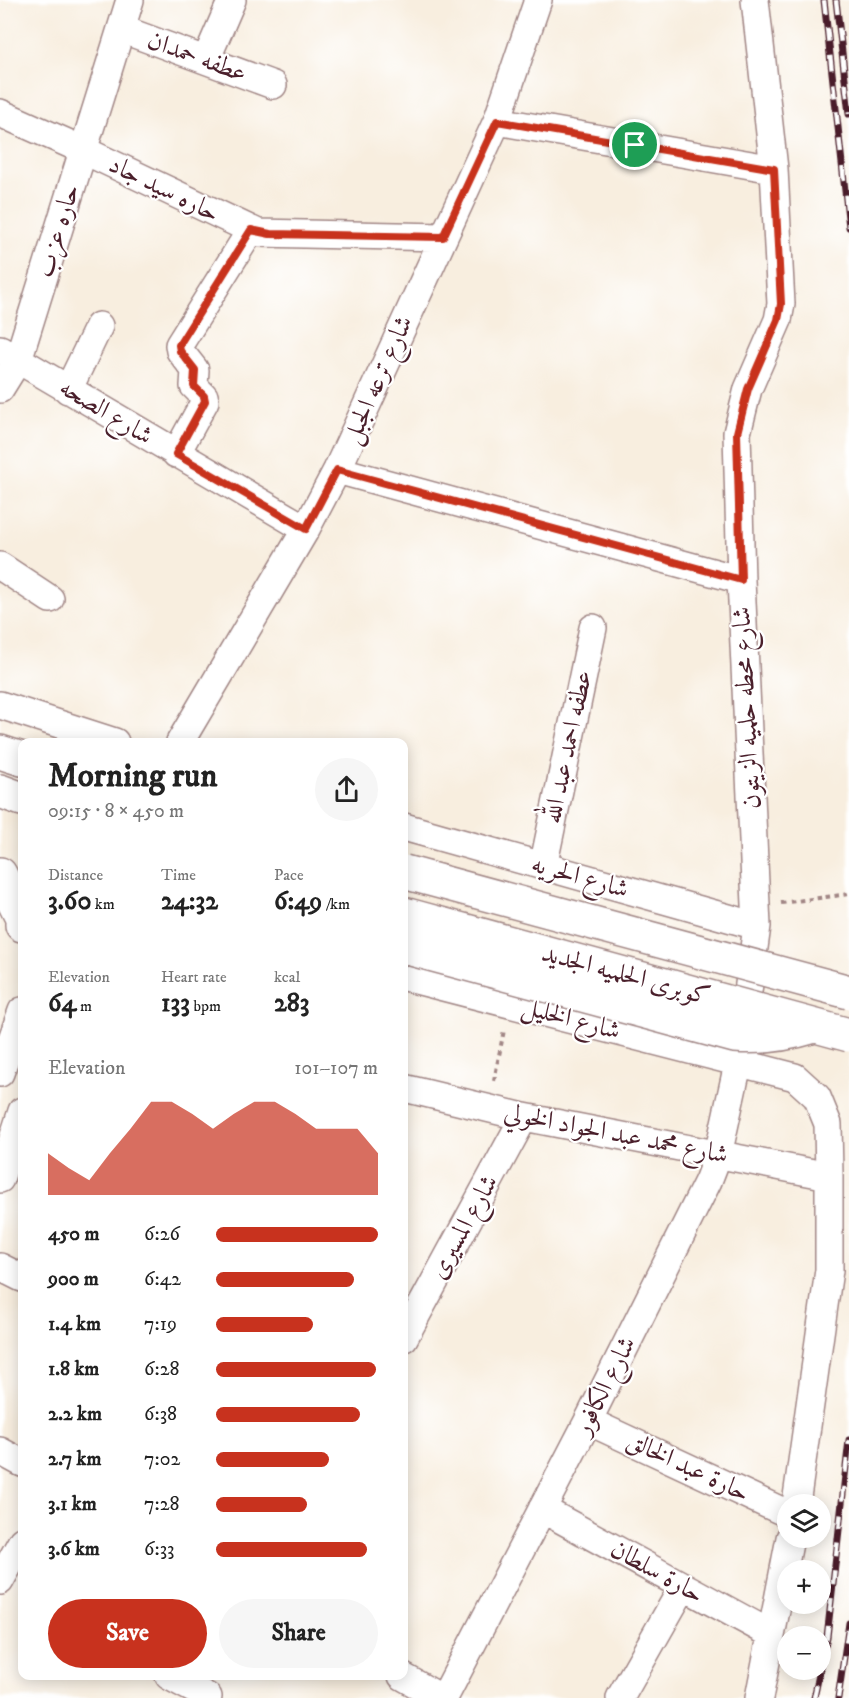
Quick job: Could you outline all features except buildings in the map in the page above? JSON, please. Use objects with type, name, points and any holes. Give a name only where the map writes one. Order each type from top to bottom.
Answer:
[{"type":"main road","points":[[0,752],[18,758]]},
{"type":"main road","points":[[0,791],[18,798]]},
{"type":"main road","name":"كوبرى الحلميه الجديد","points":[[408,873],[849,992]]},
{"type":"main road","points":[[0,874],[18,910]]},
{"type":"main road","name":"كوبرى الحلميه الجديد","points":[[408,915],[849,1035]]},
{"type":"main road","points":[[408,948],[735,1036],[762,1038],[788,1034],[814,1026]]},
{"type":"street","name":"حاره عزب","points":[[0,389],[9,355],[83,150],[130,0]]},
{"type":"street","points":[[206,60],[232,0]]},
{"type":"street","name":"شارع ترعه الجبل","points":[[182,738],[306,529],[337,470],[497,121],[538,0]]},
{"type":"street","name":"شارع محطه حلميه الزيتون","points":[[738,1064],[757,926],[741,580],[737,433],[748,389],[778,320],[781,304],[774,169],[755,0]]},
{"type":"street","name":"عطفه حمدان","points":[[121,28],[273,85]]},
{"type":"street","name":"حاره سيد جاد","points":[[0,113],[251,230],[270,234],[443,237]]},
{"type":"street","points":[[497,121],[774,169]]},
{"type":"street","points":[[176,454],[205,401],[204,396],[194,386],[195,370],[180,351],[179,345],[251,230]]},
{"type":"street","points":[[68,390],[99,326]]},
{"type":"street","name":"شارع الصحه","points":[[9,355],[306,529]]},
{"type":"street","points":[[337,470],[741,580]]},
{"type":"street","points":[[0,566],[50,599]]},
{"type":"street","name":"عطفه احمد عبد الله","points":[[543,867],[593,628]]},
{"type":"street","points":[[0,705],[103,738]]},
{"type":"street","name":"شارع الحريه","points":[[408,828],[757,926]]},
{"type":"street","name":"شارع الخليل","points":[[408,978],[795,1077],[817,1097],[828,1124],[829,1270],[797,1494]]},
{"type":"street","points":[[0,1073],[18,1022]]},
{"type":"street","name":"شارع الكافور","points":[[442,1698],[588,1421],[693,1212],[718,1155],[738,1064]]},
{"type":"street","name":"شارع محمد عبد الجواد الخولي","points":[[408,1089],[524,1117],[830,1176]]},
{"type":"street","name":"شارع المسيرى","points":[[408,1331],[524,1117]]},
{"type":"street","points":[[0,1179],[18,1123]]},
{"type":"street","points":[[0,1267],[18,1276]]},
{"type":"street","name":"حارة عبد الخالق","points":[[588,1421],[777,1509]]},
{"type":"street","points":[[0,1451],[18,1461]]},
{"type":"street","name":"حارة سلطان","points":[[542,1509],[771,1634]]},
{"type":"street","points":[[0,1581],[18,1548]]},
{"type":"street","points":[[759,1698],[788,1548]]},
{"type":"street","points":[[620,1698],[683,1587]]},
{"type":"street","points":[[408,1679],[442,1698]]},
{"type":"street","points":[[182,1680],[212,1690]]},
{"type":"path","points":[[810,900],[849,894]]},
{"type":"path","points":[[488,1108],[509,1003]]},
{"type":"railway","points":[[824,0],[849,227]]},
{"type":"railway","points":[[836,0],[849,114]]},
{"type":"railway","points":[[828,1626],[849,1440]]},
{"type":"railway","points":[[838,1698],[849,1623]]},
{"type":"railway","points":[[814,1698],[818,1680]]},
{"type":"route","points":[[497,121],[635,145],[774,169],[781,304],[778,320],[748,389],[737,433],[741,580],[337,470],[306,529],[176,454],[205,401],[204,396],[194,386],[195,370],[180,351],[179,345],[251,230],[270,234],[443,237],[497,121]]}]
